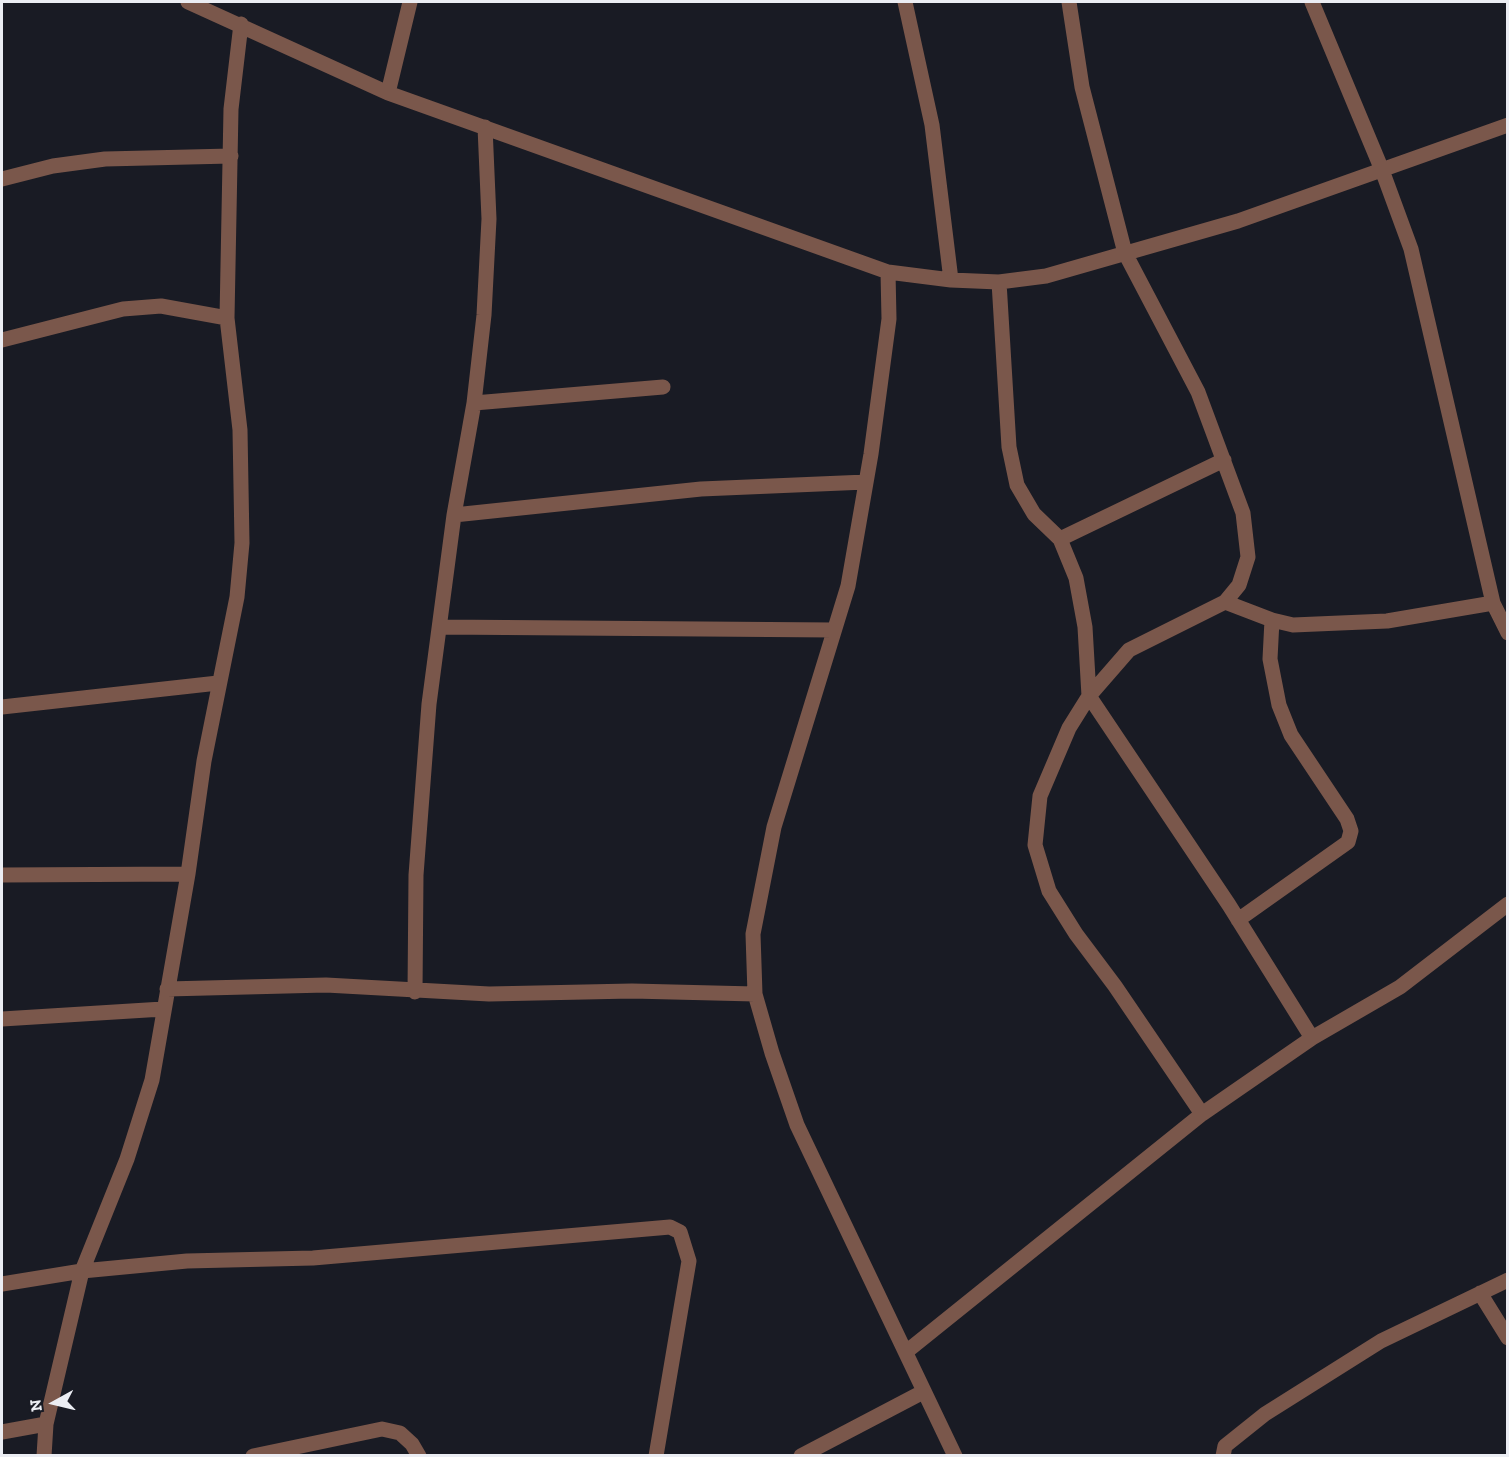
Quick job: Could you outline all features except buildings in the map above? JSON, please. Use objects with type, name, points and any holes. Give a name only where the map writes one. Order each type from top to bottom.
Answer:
[{"type":"street","points":[[188,2],[241,24],[301,55],[388,93],[888,272],[951,280],[999,282],[1046,276],[1238,221],[1508,125]]},
{"type":"street","points":[[388,93],[410,2]]},
{"type":"street","points":[[905,2],[932,126],[951,280]]},
{"type":"street","points":[[1069,2],[1082,87],[1125,253],[1198,392],[1244,513],[1248,557],[1239,585],[1225,602],[1129,650],[1089,696],[1069,728],[1040,796],[1035,845],[1049,891],[1076,934],[1115,986],[1202,1114]]},
{"type":"street","points":[[1312,2],[1382,170],[1412,249],[1493,603],[1508,633]]},
{"type":"street","points":[[45,1455],[46,1424],[82,1271],[127,1159],[152,1080],[218,683],[237,597],[242,543],[240,430],[227,318],[231,109],[241,24]]},
{"type":"street","points":[[415,992],[416,875],[429,705],[454,514],[474,403],[484,315],[489,219],[486,127]]},
{"type":"street","points":[[2,179],[53,166],[105,159],[231,156]]},
{"type":"street","points":[[888,272],[889,319],[866,482],[848,586],[774,827],[753,934],[756,994],[772,1053],[797,1125],[955,1455]]},
{"type":"street","points":[[999,282],[1009,447],[1017,485],[1034,514],[1060,539],[1076,578],[1085,627],[1089,696],[1239,920],[1312,1038]]},
{"type":"street","points":[[2,340],[123,309],[161,306],[227,318]]},
{"type":"street","points":[[474,403],[663,387]]},
{"type":"street","points":[[1060,539],[1224,460]]},
{"type":"street","points":[[454,514],[701,489],[866,482]]},
{"type":"street","points":[[1225,602],[1272,620],[1293,625],[1387,621],[1493,603]]},
{"type":"street","points":[[1239,920],[1348,842],[1351,831],[1347,819],[1291,735],[1279,705],[1270,659],[1272,620]]},
{"type":"street","points":[[440,627],[834,630]]},
{"type":"street","points":[[2,707],[218,683]]},
{"type":"street","points":[[2,875],[188,874]]},
{"type":"street","points":[[906,1352],[1202,1114],[1312,1038],[1400,987],[1506,908]]},
{"type":"street","points":[[167,989],[326,985],[415,992],[489,994],[632,991],[756,994]]},
{"type":"street","points":[[2,1019],[163,1009]]},
{"type":"street","points":[[2,1284],[82,1271],[187,1261],[348,1255],[670,1227],[680,1232],[689,1261],[656,1455]]},
{"type":"street","points":[[1223,1455],[1225,1446],[1265,1414],[1381,1341],[1508,1280]]},
{"type":"street","points":[[1480,1293],[1508,1338]]},
{"type":"street","points":[[801,1455],[923,1392]]},
{"type":"street","points":[[2,1432],[46,1424]]},
{"type":"street","points":[[253,1455],[382,1429],[400,1433],[412,1444],[419,1455]]}]
